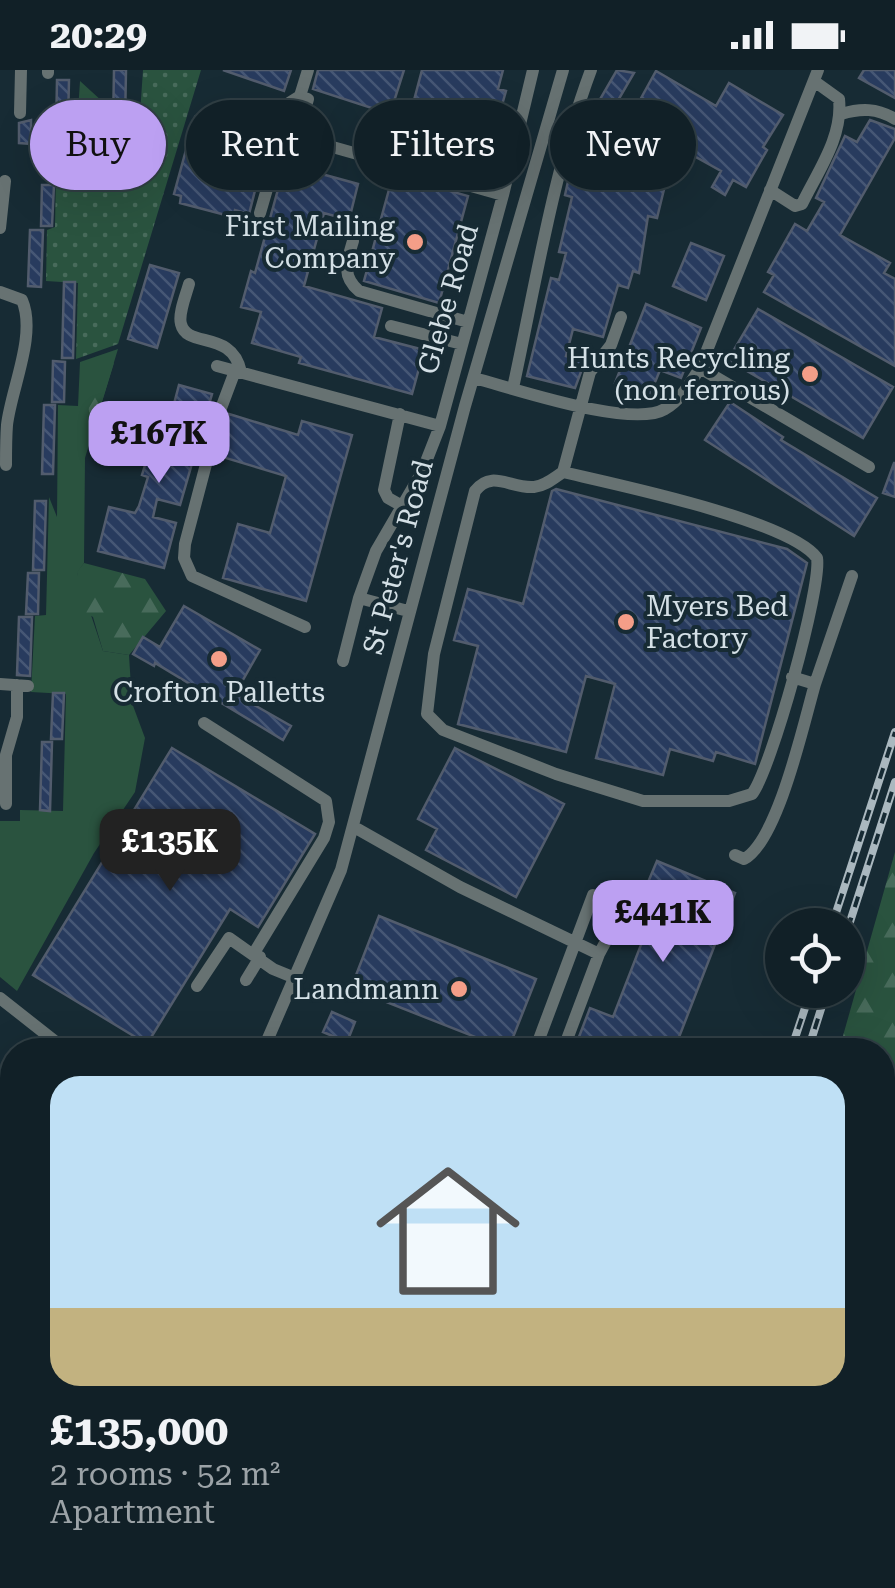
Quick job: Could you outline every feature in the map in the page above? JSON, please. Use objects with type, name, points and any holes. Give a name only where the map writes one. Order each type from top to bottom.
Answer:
[{"type":"street","points":[[20,113],[21,70]]},
{"type":"street","points":[[294,100],[300,96],[308,70]]},
{"type":"street","name":"Glebe Road","points":[[343,662],[376,551],[404,508],[440,426],[533,70]]},
{"type":"street","name":"St Peter's Road","points":[[268,1038],[341,870],[408,611],[563,70]]},
{"type":"street","points":[[513,388],[576,108],[590,70]]},
{"type":"street","points":[[474,378],[578,406],[643,416],[664,410],[683,394],[700,368],[770,190],[816,76],[839,99],[834,141],[802,204],[795,206],[770,190]]},
{"type":"street","points":[[300,96],[307,100]]},
{"type":"street","points":[[840,114],[856,109],[883,111],[895,119]]},
{"type":"street","points":[[0,228],[5,182]]},
{"type":"street","points":[[260,213],[267,190]]},
{"type":"street","points":[[485,190],[503,195]]},
{"type":"street","points":[[353,241],[346,276],[359,291],[468,322]]},
{"type":"street","points":[[189,284],[180,322],[183,330],[227,347],[238,356],[238,371],[208,454],[184,558],[192,576],[201,582],[304,627]]},
{"type":"street","points":[[0,292],[22,300],[26,310],[23,358],[7,424],[6,465]]},
{"type":"street","points":[[563,472],[769,528],[812,552],[819,571],[818,582],[766,770],[752,794],[729,801],[643,801],[556,774],[444,730],[427,714],[434,654],[474,491],[491,479],[530,488],[540,486],[563,472],[590,372],[611,345],[622,317]]},
{"type":"street","points":[[391,326],[462,344]]},
{"type":"street","points":[[217,366],[440,426]]},
{"type":"street","points":[[700,368],[869,467]]},
{"type":"street","points":[[400,414],[384,490],[388,498],[404,508]]},
{"type":"street","points":[[735,855],[744,858],[753,854],[778,809],[814,684],[852,576]]},
{"type":"street","points":[[359,598],[408,611]]},
{"type":"street","points":[[792,678],[814,684]]},
{"type":"street","points":[[0,684],[23,686],[6,754],[6,804]]},
{"type":"street","points":[[204,723],[326,801],[330,822],[246,980]]},
{"type":"street","points":[[772,747],[795,754]]},
{"type":"street","points":[[354,827],[460,887],[599,954]]},
{"type":"street","points":[[540,1038],[593,895]]},
{"type":"street","points":[[568,1038],[599,954],[619,917],[642,927]]},
{"type":"street","points":[[197,986],[229,938],[295,978]]},
{"type":"street","points":[[0,998],[51,1038]]},
{"type":"green space","points":[[143,70],[201,70],[192,100],[186,100],[186,120],[166,186],[166,100],[141,100]]},
{"type":"green space","points":[[80,81],[101,100],[79,100]]},
{"type":"green space","points":[[56,190],[165,190],[118,344],[76,359],[78,283],[46,281],[47,230],[55,227]]},
{"type":"green space","points":[[118,349],[85,458],[84,563],[77,573],[103,651],[129,655],[132,703],[145,738],[135,792],[94,853],[17,991],[0,977],[0,821],[20,821],[20,810],[63,811],[66,694],[31,692],[35,616],[46,615],[49,497],[57,517],[58,405],[78,406],[80,362]]},
{"type":"green space","points":[[114,363],[96,421],[90,420],[87,394],[95,369]]},
{"type":"green space","points":[[84,563],[145,579],[166,611],[129,655],[103,651],[93,617],[80,609],[77,572]]},
{"type":"green space","points":[[895,852],[895,1038],[842,1038],[851,1008],[865,1008],[865,958]]},
{"type":"building","points":[[114,70],[126,70],[125,100],[113,100]]},
{"type":"building","points":[[223,70],[291,70],[284,91]]},
{"type":"building","points":[[318,70],[404,70],[394,100],[354,102],[313,89]]},
{"type":"building","points":[[422,70],[503,70],[498,89],[506,91],[503,100],[414,100]]},
{"type":"building","points":[[617,70],[634,73],[618,100],[600,100]]},
{"type":"building","points":[[864,70],[895,70],[895,98],[859,78]]},
{"type":"building","points":[[656,71],[716,106],[729,83],[783,115],[763,147],[767,150],[746,187],[733,180],[725,195],[712,187],[721,171],[696,157],[696,100],[640,100]]},
{"type":"building","points":[[57,80],[69,80],[69,100],[57,100]]},
{"type":"building","points":[[30,120],[30,144],[19,143],[19,123]]},
{"type":"building","points":[[870,120],[895,129],[895,138],[840,235],[890,263],[884,273],[895,279],[895,366],[764,292],[774,275],[768,272],[795,224],[807,231],[824,202],[816,198],[845,136],[857,142]]},
{"type":"building","points":[[186,150],[186,190],[255,190],[249,214],[235,210],[233,217],[180,203],[181,196],[174,194]]},
{"type":"building","points":[[334,177],[354,183],[356,190],[349,220],[324,213],[304,286],[382,308],[374,337],[424,350],[412,394],[299,363],[301,357],[252,343],[261,312],[241,307],[251,271],[255,273],[278,190],[334,190]]},
{"type":"building","points":[[42,190],[54,190],[52,226],[41,226]]},
{"type":"building","name":"First Mailing Company","points":[[389,190],[447,190],[468,196],[439,303],[364,281]]},
{"type":"building","points":[[566,190],[664,190],[657,218],[648,216],[639,273],[633,271],[628,288],[618,285],[603,337],[573,329],[566,356],[585,361],[575,388],[527,376],[551,278],[559,280],[566,253],[559,252],[572,197],[565,195]]},
{"type":"building","points":[[30,230],[43,230],[41,287],[28,286]]},
{"type":"building","points":[[691,243],[724,256],[706,300],[673,286]]},
{"type":"building","points":[[150,265],[179,273],[157,348],[128,339]]},
{"type":"building","points":[[64,282],[75,282],[73,358],[62,358]]},
{"type":"building","points":[[646,304],[701,328],[681,378],[660,370],[649,397],[615,383]]},
{"type":"building","name":"Hunts Recycling (non ferrous)","points":[[758,309],[893,387],[863,438],[728,360]]},
{"type":"building","points":[[53,361],[65,362],[64,402],[52,402]]},
{"type":"building","points":[[179,385],[212,394],[180,505],[157,499],[153,517],[176,523],[164,568],[98,551],[109,507],[135,513],[139,506],[148,477],[142,475],[151,446],[162,449]]},
{"type":"building","points":[[730,402],[783,437],[781,440],[877,498],[854,536],[705,440]]},
{"type":"building","points":[[44,405],[55,405],[53,474],[42,474]]},
{"type":"building","points":[[229,414],[298,435],[302,421],[352,435],[306,601],[223,578],[238,524],[270,533],[286,476],[219,456]]},
{"type":"building","points":[[895,463],[895,497],[883,493]]},
{"type":"building","name":"Myers Bed Factory","points":[[552,491],[787,549],[807,563],[755,764],[716,752],[713,761],[670,749],[663,775],[596,758],[615,684],[586,676],[566,752],[458,724],[478,646],[454,640],[468,589],[523,604]]},
{"type":"building","points":[[35,501],[46,501],[44,570],[33,570]]},
{"type":"building","points":[[28,573],[39,573],[38,614],[26,614]]},
{"type":"building","points":[[184,606],[260,650],[235,694],[291,726],[283,740],[155,663],[154,666],[133,654],[143,637],[160,647]]},
{"type":"building","points":[[19,617],[32,617],[30,676],[17,675]]},
{"type":"building","points":[[53,693],[64,693],[62,739],[51,739]]},
{"type":"building","points":[[42,742],[52,742],[50,811],[40,810]]},
{"type":"building","points":[[172,748],[315,834],[258,927],[230,909],[151,1038],[137,1038],[33,975]]},
{"type":"building","points":[[455,748],[564,804],[516,897],[426,850],[437,829],[418,819]]},
{"type":"building","points":[[657,861],[735,893],[679,1038],[579,1038],[590,1008],[613,1017],[644,937],[651,932],[654,913],[638,906]]},
{"type":"building","points":[[379,916],[536,979],[513,1038],[478,1038],[351,988]]},
{"type":"building","points":[[332,1012],[355,1022],[349,1038],[323,1032]]},
{"type":"railway","points":[[838,908],[895,732]]},
{"type":"railway","points":[[854,908],[895,782]]},
{"type":"railway","points":[[795,1038],[805,1008]]},
{"type":"railway","points":[[812,1038],[821,1008]]},
{"type":"place","name":"First Mailing Company","points":[[415,242]]},
{"type":"place","name":"Hunts Recycling (non ferrous)","points":[[810,374]]},
{"type":"place","name":"Myers Bed Factory","points":[[626,622]]},
{"type":"place","name":"Crofton Palletts","points":[[219,659]]},
{"type":"place","name":"Landmann","points":[[459,989]]}]
